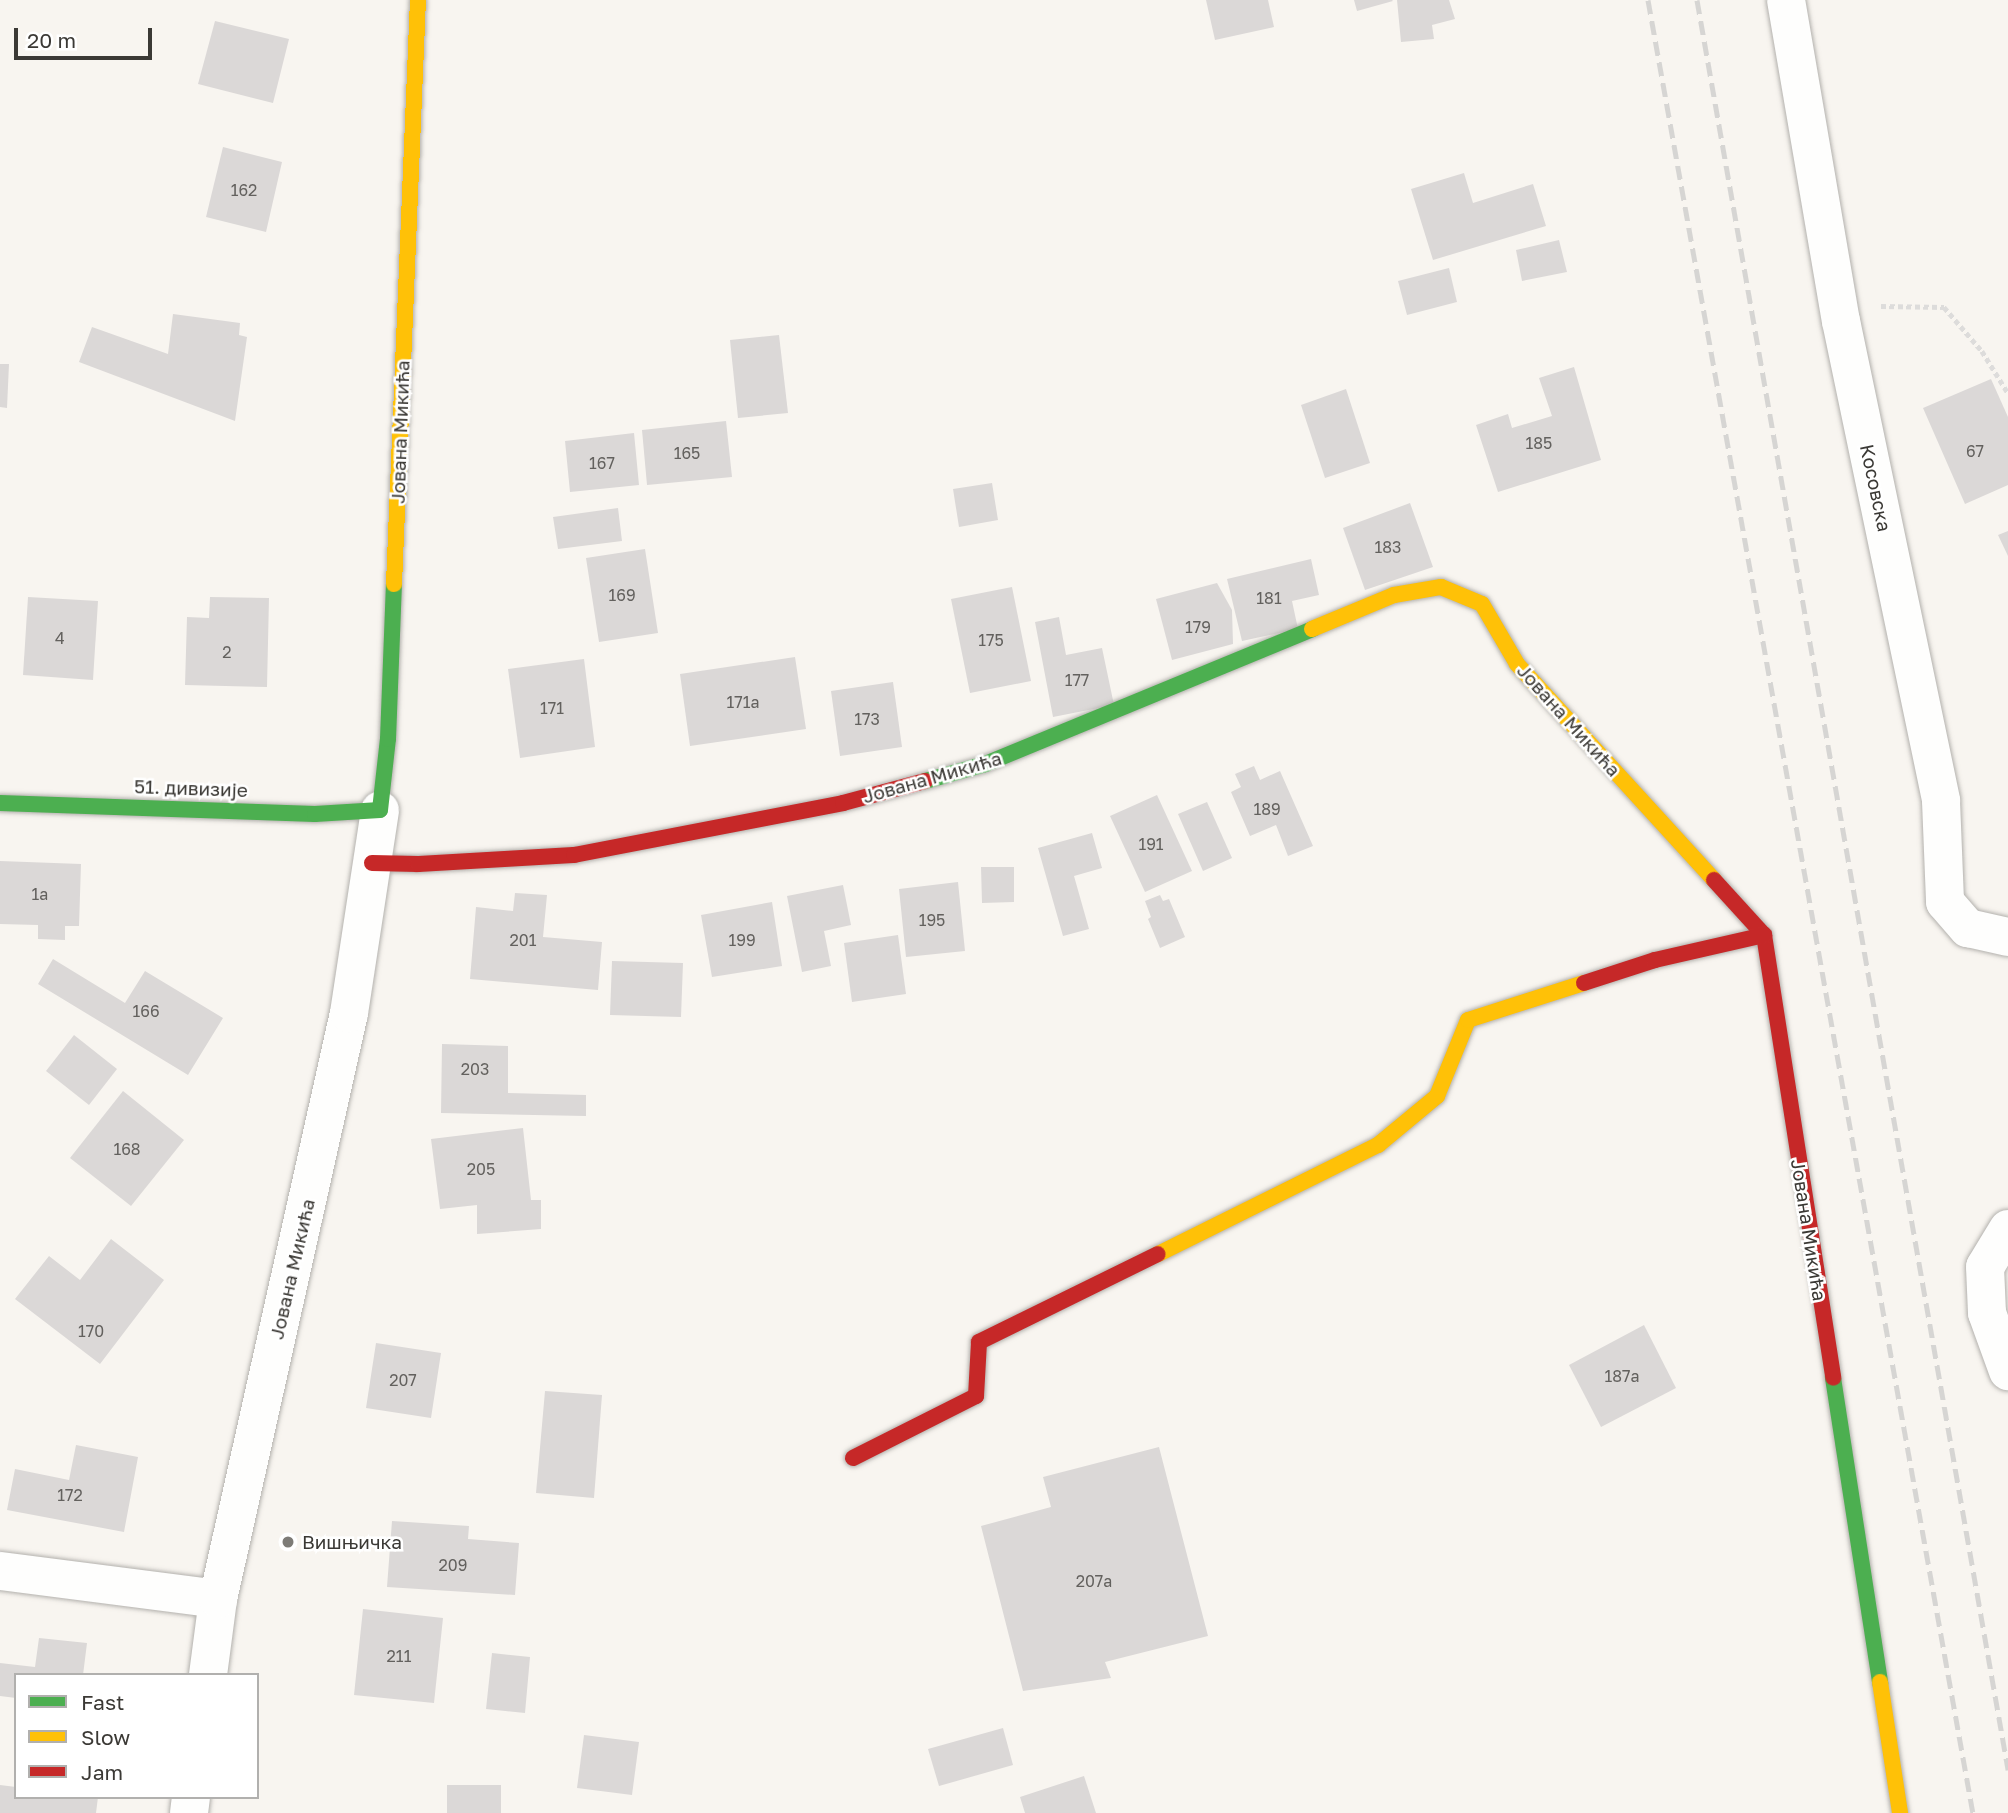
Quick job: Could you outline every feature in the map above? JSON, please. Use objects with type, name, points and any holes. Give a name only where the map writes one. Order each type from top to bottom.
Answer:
[{"type":"street","name":"Јована Микића","points":[[208,1673],[218,1599],[349,1013],[380,810],[388,739],[418,0]]},
{"type":"street","name":"Косовска","points":[[1786,0],[1841,321],[1941,802],[1945,902],[1968,928],[2008,937]]},
{"type":"street","name":"Јована Микића","points":[[372,863],[418,864],[575,855],[843,803],[985,764],[1394,595],[1441,587],[1482,604],[1517,664],[1763,935],[1900,1813]]},
{"type":"street","name":"51. дивизије","points":[[0,803],[315,814],[380,810]]},
{"type":"street","points":[[853,1458],[976,1396],[979,1342],[1378,1145],[1437,1096],[1468,1020],[1655,960],[1763,935]]},
{"type":"street","points":[[2008,1229],[1984,1267],[1987,1313],[2008,1371]]},
{"type":"street","points":[[0,1571],[218,1599]]},
{"type":"path","points":[[1841,321],[1869,306],[1944,307],[1982,351],[2008,393]]},
{"type":"building","points":[[1206,0],[1268,0],[1274,27],[1215,40]]},
{"type":"building","points":[[1354,0],[1392,0],[1393,1],[1357,11]]},
{"type":"building","points":[[1397,0],[1449,0],[1455,19],[1432,25],[1434,39],[1401,42]]},
{"type":"building","points":[[215,21],[289,39],[273,103],[198,84]]},
{"type":"building","points":[[223,147],[282,162],[266,232],[206,217]]},
{"type":"building","points":[[1464,173],[1473,203],[1533,184],[1546,226],[1433,260],[1411,189]]},
{"type":"building","points":[[1559,240],[1567,272],[1522,281],[1516,250]]},
{"type":"building","points":[[1449,268],[1457,302],[1407,315],[1398,281]]},
{"type":"building","points":[[173,314],[240,323],[239,335],[247,337],[235,421],[79,362],[92,327],[168,354]]},
{"type":"building","points":[[779,335],[788,413],[738,418],[730,340]]},
{"type":"building","points":[[0,364],[9,364],[7,408],[0,407]]},
{"type":"building","points":[[1574,367],[1601,460],[1498,492],[1476,425],[1508,414],[1512,428],[1552,416],[1539,378]]},
{"type":"building","points":[[1991,379],[2008,417],[2008,485],[1965,504],[1923,408]]},
{"type":"building","points":[[1346,389],[1370,463],[1325,478],[1301,405]]},
{"type":"building","points":[[726,421],[732,477],[647,485],[642,430]]},
{"type":"building","points":[[634,433],[639,485],[570,492],[565,441]]},
{"type":"building","points":[[992,483],[998,520],[959,527],[953,489]]},
{"type":"building","points":[[1410,503],[1433,567],[1365,590],[1343,528]]},
{"type":"building","points":[[618,508],[622,541],[558,549],[553,517]]},
{"type":"building","points":[[2008,531],[2008,556],[1998,535]]},
{"type":"building","points":[[645,549],[658,633],[599,642],[586,558]]},
{"type":"building","points":[[1311,559],[1319,595],[1292,601],[1298,629],[1242,641],[1227,579]]},
{"type":"building","points":[[1217,583],[1232,610],[1233,644],[1172,660],[1156,599]]},
{"type":"building","points":[[1012,587],[1031,681],[970,693],[951,599]]},
{"type":"building","points":[[28,597],[98,601],[93,680],[23,675]]},
{"type":"building","points":[[210,597],[269,598],[267,687],[185,685],[187,617],[209,618]]},
{"type":"building","points":[[1059,617],[1066,655],[1102,648],[1114,705],[1053,717],[1035,622]]},
{"type":"building","points":[[795,657],[806,729],[690,746],[680,674]]},
{"type":"building","points":[[584,659],[595,747],[520,758],[508,669]]},
{"type":"building","points":[[893,682],[902,747],[840,756],[831,691]]},
{"type":"building","points":[[1254,766],[1260,780],[1280,771],[1313,846],[1288,856],[1276,825],[1250,836],[1231,792],[1241,787],[1235,774]]},
{"type":"building","points":[[1157,795],[1192,871],[1145,892],[1110,816]]},
{"type":"building","points":[[1207,802],[1232,858],[1203,871],[1178,814]]},
{"type":"building","points":[[1092,833],[1102,868],[1074,876],[1089,929],[1063,936],[1038,848]]},
{"type":"building","points":[[0,861],[81,864],[79,926],[65,926],[65,940],[38,939],[38,925],[0,924]]},
{"type":"building","points":[[981,867],[1014,867],[1014,902],[982,903]]},
{"type":"building","points":[[958,882],[965,951],[906,957],[899,889]]},
{"type":"building","points":[[843,885],[851,925],[824,931],[831,966],[802,972],[787,896]]},
{"type":"building","points":[[515,893],[547,895],[543,937],[602,942],[598,990],[470,979],[476,907],[513,911]]},
{"type":"building","points":[[1160,895],[1163,901],[1169,899],[1185,937],[1160,948],[1148,919],[1151,917],[1145,901]]},
{"type":"building","points":[[772,902],[782,966],[712,977],[701,915]]},
{"type":"building","points":[[898,935],[906,994],[852,1002],[844,943]]},
{"type":"building","points":[[53,959],[125,1003],[145,971],[223,1018],[188,1075],[38,984]]},
{"type":"building","points":[[612,961],[683,963],[681,1017],[610,1015]]},
{"type":"building","points":[[74,1035],[117,1069],[89,1105],[46,1071]]},
{"type":"building","points":[[442,1044],[508,1046],[508,1093],[586,1095],[586,1116],[441,1113]]},
{"type":"building","points":[[123,1091],[184,1140],[131,1206],[70,1158]]},
{"type":"building","points":[[523,1128],[531,1200],[541,1200],[541,1229],[477,1234],[477,1205],[440,1209],[431,1139]]},
{"type":"building","points":[[111,1239],[164,1280],[100,1364],[15,1299],[49,1256],[80,1280]]},
{"type":"building","points":[[1644,1325],[1676,1388],[1601,1427],[1569,1365]]},
{"type":"building","points":[[376,1343],[441,1353],[431,1418],[366,1408]]},
{"type":"building","points":[[545,1391],[602,1395],[594,1498],[536,1493]]},
{"type":"building","points":[[76,1445],[138,1457],[124,1532],[7,1510],[15,1469],[69,1480]]},
{"type":"building","points":[[1159,1447],[1208,1636],[1105,1662],[1111,1678],[1023,1691],[981,1526],[1051,1507],[1043,1477]]},
{"type":"building","points":[[392,1521],[469,1526],[468,1539],[519,1543],[515,1595],[387,1587]]},
{"type":"building","points":[[363,1609],[443,1618],[434,1703],[354,1695]]},
{"type":"building","points":[[39,1638],[87,1643],[83,1673],[14,1673],[14,1698],[0,1696],[0,1663],[35,1667]]},
{"type":"building","points":[[492,1653],[530,1657],[525,1713],[486,1709]]},
{"type":"building","points":[[1003,1728],[1013,1765],[939,1786],[928,1749]]},
{"type":"building","points":[[584,1735],[639,1742],[632,1795],[577,1788]]},
{"type":"building","points":[[1084,1776],[1096,1813],[1025,1813],[1020,1797]]},
{"type":"building","points":[[0,1785],[14,1787],[14,1799],[98,1799],[96,1813],[0,1813]]},
{"type":"building","points":[[447,1785],[501,1785],[501,1813],[447,1813]]},
{"type":"railway","points":[[1648,0],[1973,1813]]},
{"type":"railway","points":[[1697,0],[2008,1770]]},
{"type":"traffic: fast","points":[[0,803],[315,814],[380,810],[388,739],[394,584]]},
{"type":"traffic: fast","points":[[925,781],[985,764],[1312,629]]},
{"type":"traffic: fast","points":[[1833,1378],[1880,1682]]},
{"type":"traffic: slow","points":[[394,584],[418,0]]},
{"type":"traffic: slow","points":[[1312,629],[1394,595],[1441,587],[1482,604],[1517,664],[1714,880]]},
{"type":"traffic: slow","points":[[1158,1254],[1378,1145],[1437,1096],[1468,1020],[1584,983]]},
{"type":"traffic: slow","points":[[1880,1682],[1900,1813]]},
{"type":"traffic: jam","points":[[372,863],[418,864],[574,855],[843,803],[925,781]]},
{"type":"traffic: jam","points":[[1714,880],[1764,935],[1833,1378]]},
{"type":"traffic: jam","points":[[1584,983],[1655,960],[1764,935]]},
{"type":"traffic: jam","points":[[853,1458],[976,1396],[979,1342],[1158,1254]]},
{"type":"place","name":"Вишњичка","points":[[288,1542]]}]
